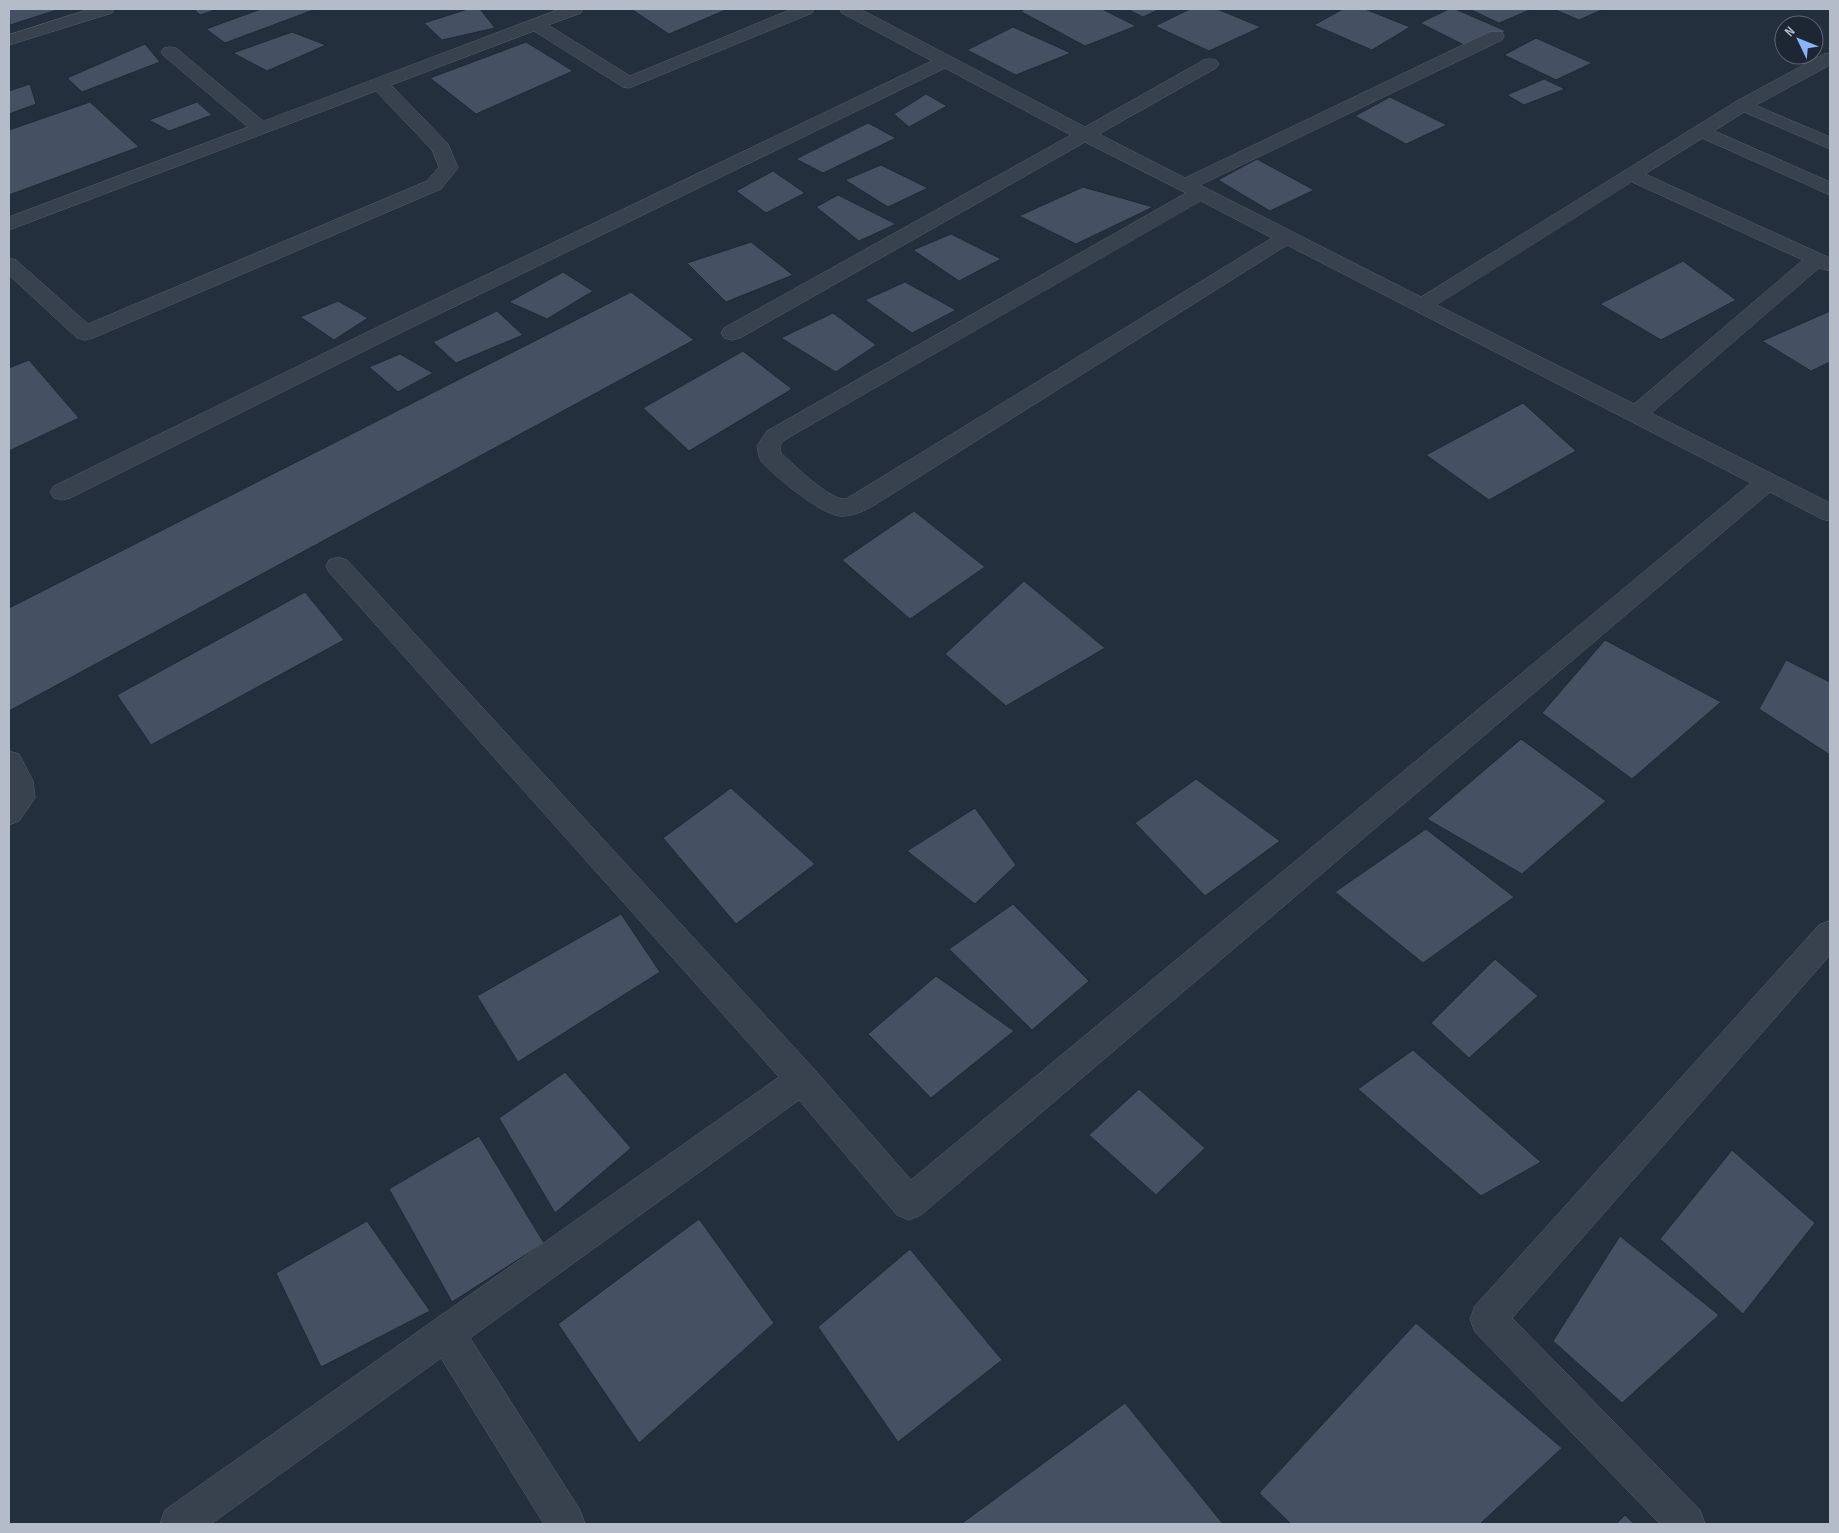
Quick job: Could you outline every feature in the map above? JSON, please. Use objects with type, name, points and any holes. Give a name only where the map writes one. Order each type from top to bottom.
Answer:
[{"type":"street","points":[[9,40],[106,9]]},
{"type":"street","points":[[9,224],[380,83],[538,17],[575,9]]},
{"type":"street","points":[[538,17],[629,84],[806,9]]},
{"type":"street","points":[[848,9],[1084,134],[1830,513]]},
{"type":"street","points":[[1287,237],[868,498],[852,506],[837,508],[826,502],[770,456],[768,446],[775,436],[1193,189],[1496,36]]},
{"type":"street","points":[[170,52],[260,128]]},
{"type":"street","points":[[1422,305],[1743,105],[1830,58]]},
{"type":"street","points":[[62,492],[391,329],[945,61]]},
{"type":"street","points":[[732,334],[1210,64]]},
{"type":"street","points":[[9,264],[85,333],[355,217],[434,186],[450,168],[441,148],[380,83]]},
{"type":"street","points":[[1743,105],[1830,144]]},
{"type":"street","points":[[1701,131],[1830,189]]},
{"type":"street","points":[[1631,175],[1824,262],[1636,414]]},
{"type":"street","points":[[338,566],[802,1079],[909,1203],[1768,481]]},
{"type":"street","points":[[9,762],[19,781],[21,798],[9,813]]},
{"type":"street","points":[[1686,1524],[1488,1319],[1830,934]]},
{"type":"street","points":[[179,1524],[802,1079]]},
{"type":"street","points":[[446,1333],[566,1524]]},
{"type":"building","points":[[9,9],[60,9],[10,25]]},
{"type":"building","points":[[194,9],[218,9],[200,15]]},
{"type":"building","points":[[261,9],[316,9],[225,43],[206,29]]},
{"type":"building","points":[[468,9],[480,9],[495,28],[442,40],[424,23]]},
{"type":"building","points":[[631,9],[728,9],[669,34]]},
{"type":"building","points":[[1026,9],[1102,9],[1136,26],[1085,46],[1020,11]]},
{"type":"building","points":[[1127,9],[1160,9],[1143,17]]},
{"type":"building","points":[[1190,9],[1217,9],[1261,27],[1209,51],[1155,26]]},
{"type":"building","points":[[1343,9],[1365,9],[1410,27],[1372,50],[1314,25]]},
{"type":"building","points":[[1449,9],[1455,9],[1506,31],[1470,48],[1420,23]]},
{"type":"building","points":[[1469,9],[1532,9],[1499,23]]},
{"type":"building","points":[[1553,9],[1604,9],[1579,20]]},
{"type":"building","points":[[1013,27],[1071,53],[1016,75],[967,50]]},
{"type":"building","points":[[292,32],[326,45],[267,71],[233,53]]},
{"type":"building","points":[[1536,38],[1592,63],[1556,80],[1504,55]]},
{"type":"building","points":[[526,42],[573,71],[476,114],[430,78]]},
{"type":"building","points":[[145,44],[160,62],[82,92],[67,78]]},
{"type":"building","points":[[1544,79],[1565,89],[1524,105],[1507,95]]},
{"type":"building","points":[[30,84],[36,104],[9,114],[9,91]]},
{"type":"building","points":[[926,94],[947,106],[909,127],[894,114]]},
{"type":"building","points":[[1390,97],[1447,125],[1406,144],[1355,116]]},
{"type":"building","points":[[90,102],[139,147],[9,195],[9,130]]},
{"type":"building","points":[[197,102],[212,115],[169,131],[149,120]]},
{"type":"building","points":[[868,123],[896,138],[823,173],[796,159]]},
{"type":"building","points":[[1257,159],[1314,190],[1270,211],[1218,180]]},
{"type":"building","points":[[881,165],[928,188],[888,207],[845,180]]},
{"type":"building","points":[[773,171],[805,193],[766,213],[736,191]]},
{"type":"building","points":[[1083,187],[1153,207],[1076,244],[1019,216]]},
{"type":"building","points":[[838,195],[896,224],[859,241],[816,207]]},
{"type":"building","points":[[951,234],[1001,259],[959,281],[913,250]]},
{"type":"building","points":[[751,242],[793,275],[726,302],[687,263]]},
{"type":"building","points":[[1683,261],[1736,300],[1661,340],[1600,304]]},
{"type":"building","points":[[563,272],[593,291],[547,319],[509,302]]},
{"type":"building","points":[[905,282],[956,310],[912,333],[865,300]]},
{"type":"building","points":[[631,292],[694,340],[9,711],[9,608]]},
{"type":"building","points":[[338,301],[368,318],[334,340],[300,317]]},
{"type":"building","points":[[497,311],[523,335],[456,363],[433,342]]},
{"type":"building","points":[[1830,311],[1830,362],[1811,371],[1762,341]]},
{"type":"building","points":[[833,313],[876,345],[836,372],[781,338]]},
{"type":"building","points":[[743,351],[792,389],[689,451],[643,408]]},
{"type":"building","points":[[400,354],[433,373],[398,392],[369,367]]},
{"type":"building","points":[[29,360],[79,418],[9,451],[9,368]]},
{"type":"building","points":[[1523,403],[1576,451],[1489,500],[1426,455]]},
{"type":"building","points":[[914,511],[985,567],[910,619],[842,560]]},
{"type":"building","points":[[1024,581],[1105,648],[1006,706],[945,654]]},
{"type":"building","points":[[305,592],[344,640],[151,745],[117,695]]},
{"type":"building","points":[[1605,640],[1721,702],[1632,779],[1542,713]]},
{"type":"building","points":[[1786,660],[1830,682],[1830,755],[1759,709]]},
{"type":"building","points":[[1521,739],[1606,801],[1522,874],[1427,819]]},
{"type":"building","points":[[1196,779],[1280,841],[1205,896],[1135,823]]},
{"type":"building","points":[[731,788],[815,864],[736,924],[663,838]]},
{"type":"building","points":[[975,808],[1016,865],[975,904],[907,851]]},
{"type":"building","points":[[1426,829],[1514,897],[1423,963],[1335,892]]},
{"type":"building","points":[[1013,904],[1089,981],[1032,1030],[949,949]]},
{"type":"building","points":[[621,914],[660,972],[518,1062],[477,996]]},
{"type":"building","points":[[1495,959],[1538,996],[1469,1058],[1431,1023]]},
{"type":"building","points":[[936,976],[1014,1031],[931,1098],[868,1034]]},
{"type":"building","points":[[1413,1050],[1541,1162],[1481,1196],[1358,1089]]},
{"type":"building","points":[[565,1072],[631,1148],[555,1213],[499,1118]]},
{"type":"building","points":[[1139,1089],[1205,1148],[1156,1195],[1089,1135]]},
{"type":"building","points":[[479,1136],[544,1243],[452,1302],[389,1189]]},
{"type":"building","points":[[1732,1150],[1815,1223],[1743,1314],[1660,1239]]},
{"type":"building","points":[[699,1219],[774,1323],[639,1443],[558,1324]]},
{"type":"building","points":[[367,1221],[430,1311],[321,1367],[276,1273]]},
{"type":"building","points":[[1620,1236],[1719,1315],[1622,1403],[1553,1341]]},
{"type":"building","points":[[910,1249],[1002,1360],[898,1442],[818,1327]]},
{"type":"building","points":[[1416,1323],[1562,1448],[1480,1524],[1291,1524],[1259,1493]]},
{"type":"building","points":[[1125,1403],[1223,1524],[961,1524]]},
{"type":"building","points":[[1625,1515],[1634,1524],[1616,1524]]}]
